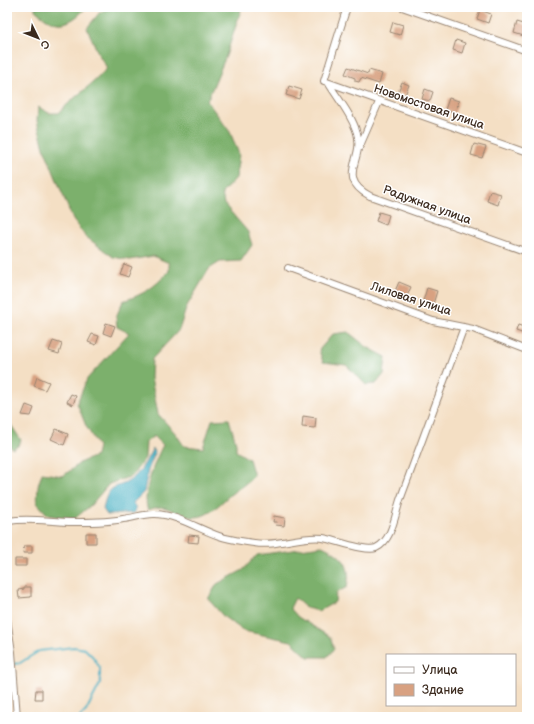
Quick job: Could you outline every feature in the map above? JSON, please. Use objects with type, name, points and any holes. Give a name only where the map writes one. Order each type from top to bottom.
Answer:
[{"type":"street","points":[[347,7],[326,82],[353,123],[357,133],[357,151]]},
{"type":"street","points":[[402,7],[527,51]]},
{"type":"street","name":"Новомостовая улица","points":[[326,82],[379,102],[527,153]]},
{"type":"street","points":[[357,151],[379,102]]},
{"type":"street","name":"Радужная улица","points":[[357,151],[353,170],[353,180],[359,190],[370,196],[527,252]]},
{"type":"street","name":"Лиловая улица","points":[[288,268],[433,320],[464,327],[527,350]]},
{"type":"street","points":[[7,526],[8,521],[20,519],[76,522],[122,520],[156,514],[168,516],[219,536],[257,544],[270,544],[302,538],[322,538],[372,549],[381,545],[391,530],[400,500],[464,327]]},
{"type":"street","points":[[7,618],[12,652],[17,717]]},
{"type":"green space","points":[[35,7],[87,7],[74,19],[68,22],[56,23],[42,16],[35,10]]},
{"type":"green space","points":[[112,7],[242,7],[226,56],[207,101],[230,132],[239,154],[236,178],[222,193],[224,204],[248,232],[252,245],[241,261],[220,262],[209,269],[187,306],[179,330],[152,359],[151,378],[158,414],[176,434],[184,446],[203,448],[212,420],[229,419],[236,443],[236,451],[249,459],[254,476],[210,512],[199,517],[186,516],[168,508],[160,507],[148,510],[146,496],[150,478],[156,459],[163,445],[154,436],[146,442],[145,458],[132,476],[109,484],[90,506],[74,519],[48,515],[37,503],[38,486],[42,473],[63,476],[81,462],[96,456],[98,446],[86,426],[77,403],[87,379],[129,333],[117,327],[116,317],[123,301],[148,290],[169,271],[169,263],[153,256],[130,260],[113,257],[85,236],[73,220],[44,148],[37,121],[38,107],[49,113],[59,113],[96,80],[107,68],[99,55],[87,28],[100,12]]},
{"type":"green space","points":[[348,332],[367,347],[386,357],[384,374],[376,384],[366,385],[346,365],[323,362],[319,350],[333,334]]},
{"type":"green space","points":[[7,419],[21,440],[19,445],[13,449],[7,444]]},
{"type":"green space","points":[[322,546],[335,553],[344,561],[348,572],[347,587],[336,593],[335,602],[319,611],[306,608],[295,598],[290,608],[298,617],[330,637],[334,649],[327,657],[308,657],[291,641],[244,631],[224,617],[208,599],[217,584],[243,570],[257,555]]},
{"type":"water","points":[[153,448],[155,453],[148,470],[144,492],[133,503],[136,508],[134,513],[107,515],[103,509],[108,493],[114,487],[123,484],[137,474]]},
{"type":"building","points":[[480,10],[491,14],[488,23],[477,19]]},
{"type":"building","points":[[393,22],[403,25],[400,35],[390,32]]},
{"type":"building","points":[[517,22],[527,25],[527,37],[514,33]]},
{"type":"building","points":[[456,40],[465,43],[462,53],[453,50]]},
{"type":"building","points":[[348,67],[368,74],[369,70],[382,74],[379,84],[361,78],[359,82],[355,81],[355,78],[345,74]]},
{"type":"building","points":[[402,82],[409,85],[405,95],[398,92]]},
{"type":"building","points":[[289,86],[302,90],[299,99],[286,95]]},
{"type":"building","points":[[425,89],[433,92],[430,101],[422,99]]},
{"type":"building","points":[[449,98],[459,101],[455,113],[445,110]]},
{"type":"building","points":[[474,144],[486,147],[482,158],[471,155]]},
{"type":"building","points":[[490,191],[501,194],[498,205],[487,201]]},
{"type":"building","points":[[379,212],[389,215],[386,225],[376,221]]},
{"type":"building","points":[[124,264],[132,267],[128,277],[120,274]]},
{"type":"building","points":[[399,282],[411,287],[407,296],[395,291]]},
{"type":"building","points":[[427,288],[437,291],[433,304],[423,301]]},
{"type":"building","points":[[106,323],[115,326],[111,336],[103,333]]},
{"type":"building","points":[[518,325],[527,328],[527,335],[516,331]]},
{"type":"building","points":[[92,334],[99,336],[96,345],[88,342]]},
{"type":"building","points":[[53,341],[62,344],[59,354],[49,351]]},
{"type":"building","points":[[37,377],[49,382],[45,390],[34,386]]},
{"type":"building","points":[[71,394],[76,396],[73,405],[67,402]]},
{"type":"building","points":[[26,405],[34,408],[31,416],[22,415]]},
{"type":"building","points":[[303,416],[316,418],[315,428],[302,427]]},
{"type":"building","points":[[56,429],[68,434],[64,445],[51,439]]},
{"type":"building","points":[[274,516],[285,518],[284,526],[276,525],[277,522],[273,522]]},
{"type":"building","points":[[86,533],[96,533],[96,543],[86,543]]},
{"type":"building","points":[[189,535],[199,536],[198,543],[188,542]]},
{"type":"building","points":[[24,546],[32,546],[32,553],[23,553]]},
{"type":"building","points":[[15,559],[26,559],[26,566],[15,566]]},
{"type":"building","points":[[24,587],[31,587],[31,597],[19,598],[18,590],[24,589]]},
{"type":"building","points":[[36,690],[42,690],[42,699],[35,699]]},
{"type":"waterway","points":[[7,665],[20,663],[39,651],[74,647],[85,649],[93,657],[100,668],[100,684],[86,711],[80,717]]}]
